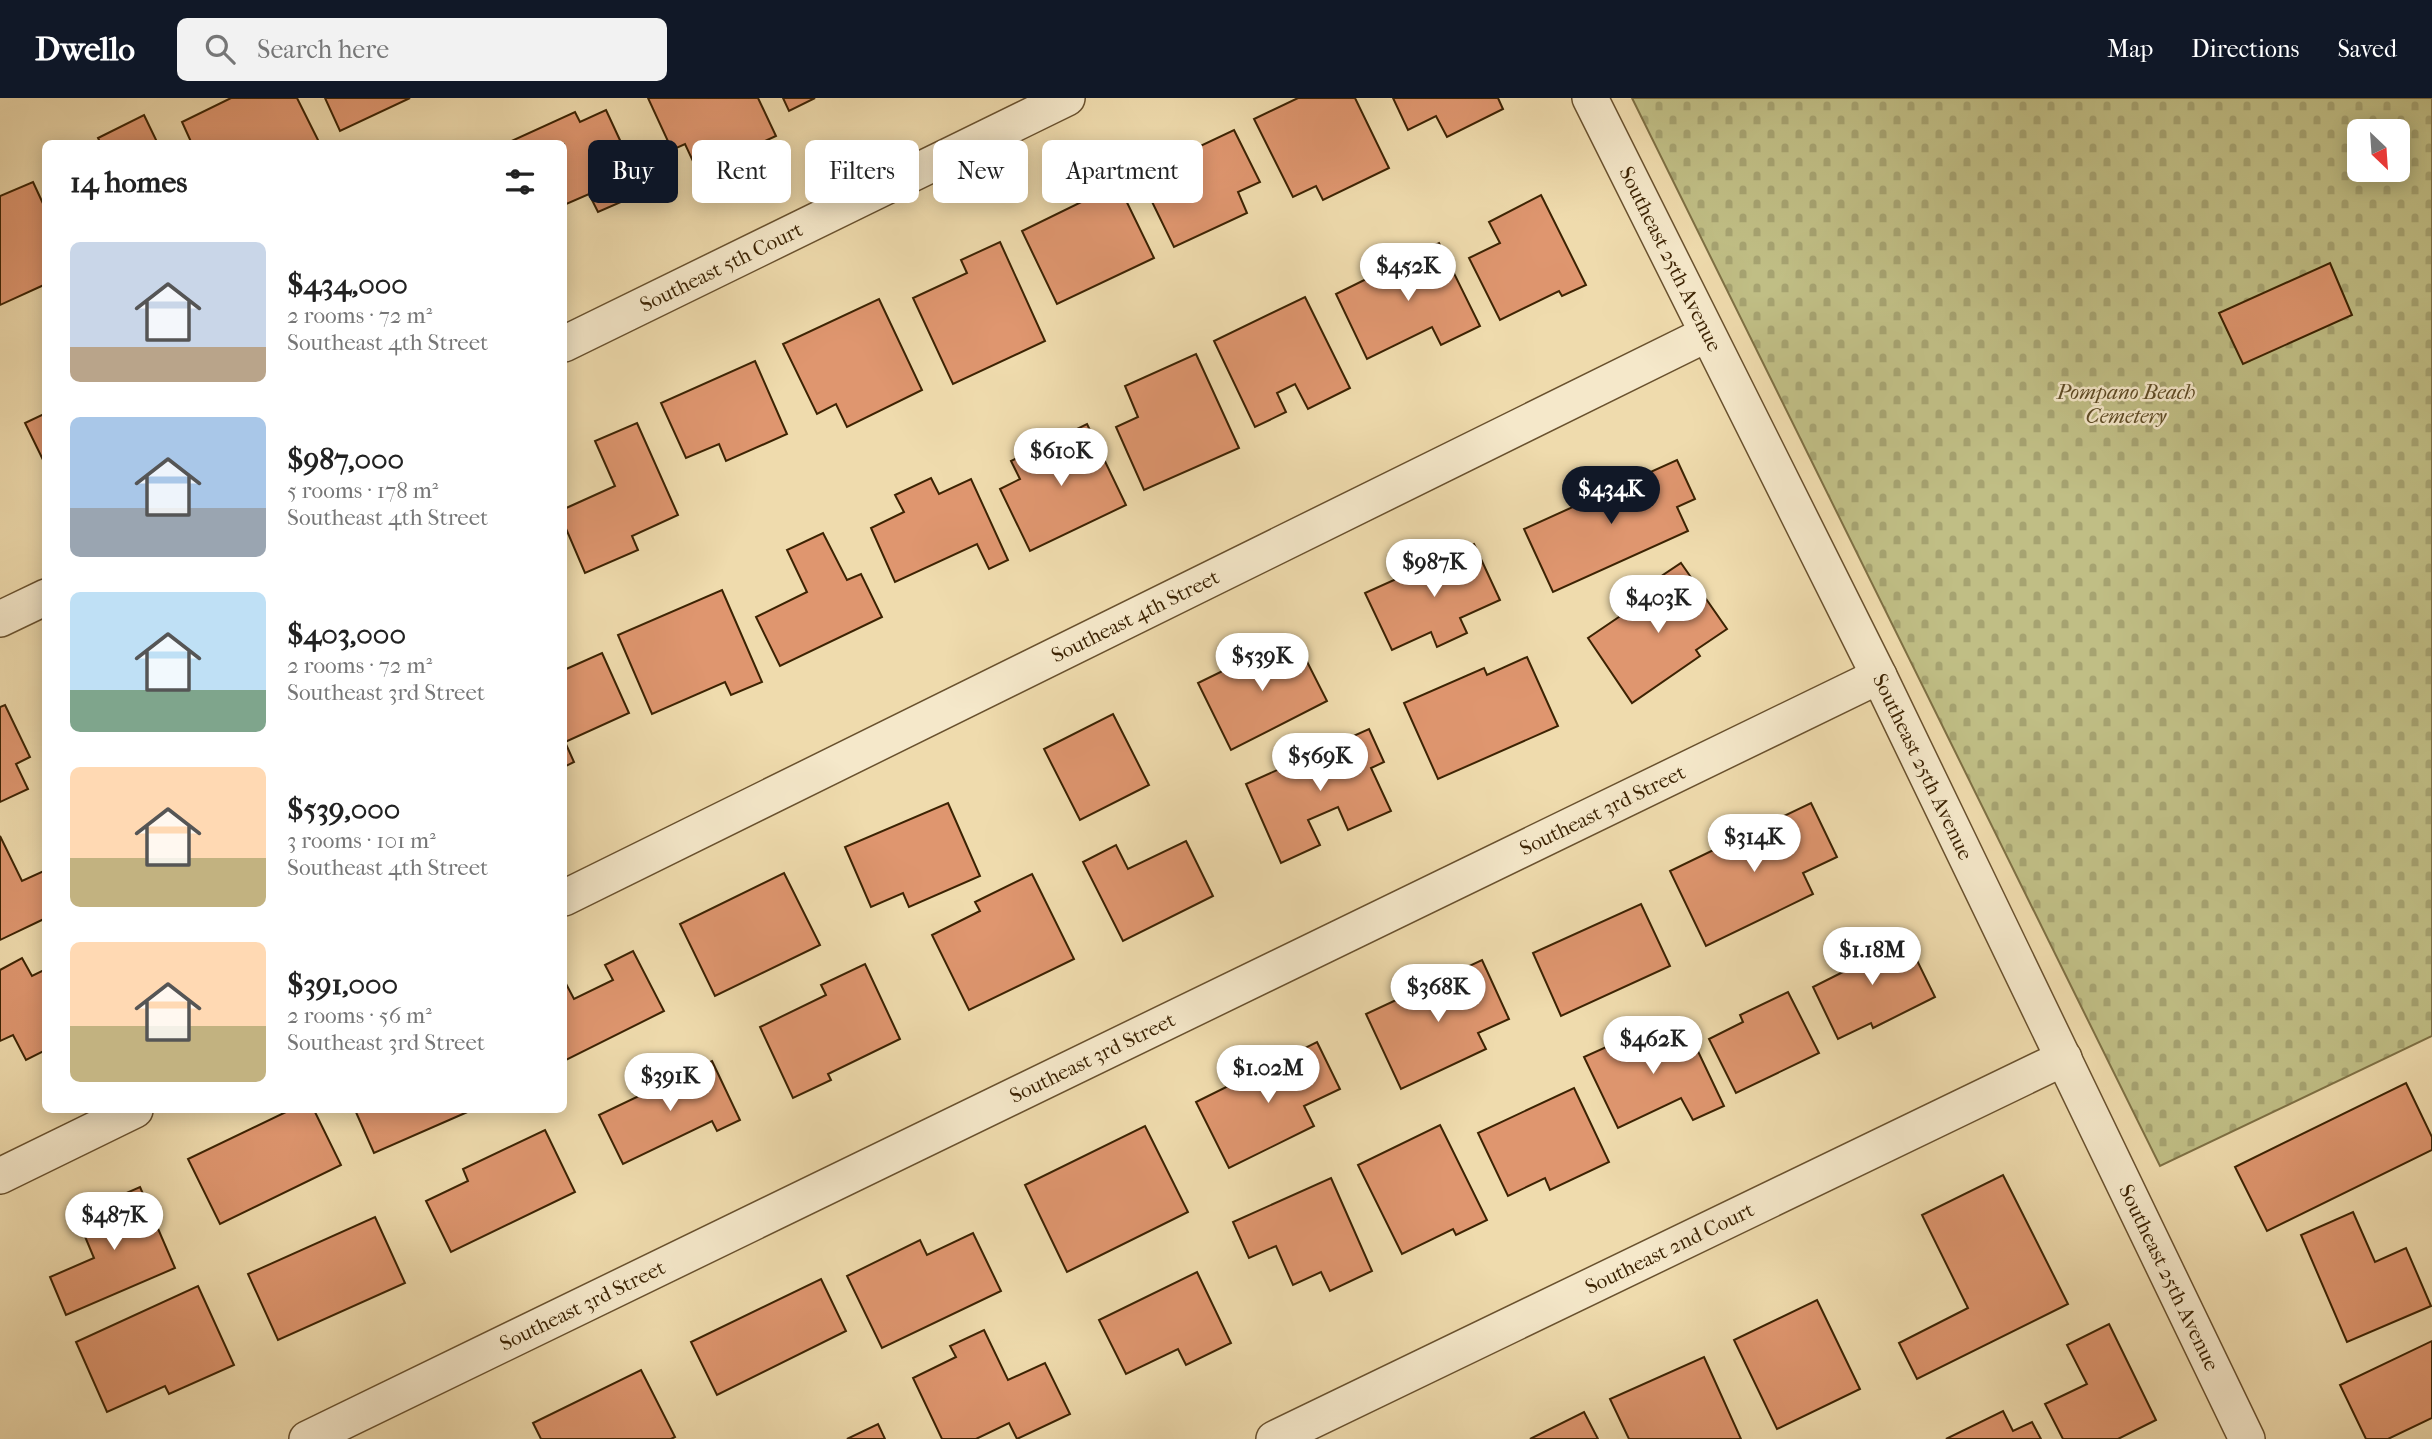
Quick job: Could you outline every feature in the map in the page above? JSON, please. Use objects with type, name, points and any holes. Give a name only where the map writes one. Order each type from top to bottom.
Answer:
[{"type":"street","name":"Southeast 5th Court","points":[[567,343],[1067,98]]},
{"type":"street","name":"Southeast 25th Avenue","points":[[1590,98],[1879,676],[2247,1439]]},
{"type":"street","name":"Southeast 4th Street","points":[[567,897],[1707,334]]},
{"type":"street","points":[[0,619],[42,599]]},
{"type":"street","name":"Southeast 3rd Street","points":[[307,1439],[1879,676]]},
{"type":"street","name":"Southeast 2nd Court","points":[[1274,1439],[2064,1058]]},
{"type":"street","points":[[0,1176],[129,1113]]},
{"type":"green space","name":"Pompano Beach Cemetery","points":[[1632,98],[2432,98],[2432,1036],[2160,1166]]},
{"type":"building","points":[[231,98],[297,98],[318,140],[190,140],[182,122]]},
{"type":"building","points":[[325,98],[410,98],[340,131]]},
{"type":"building","points":[[648,98],[758,98],[776,136],[767,140],[692,140],[692,159],[685,144],[678,147],[678,140],[667,140]]},
{"type":"building","points":[[783,98],[815,98],[789,111]]},
{"type":"building","points":[[1298,98],[1355,98],[1389,168],[1323,200],[1316,186],[1293,197],[1254,119]]},
{"type":"building","points":[[1393,98],[1498,98],[1503,109],[1447,137],[1436,116],[1408,130]]},
{"type":"building","points":[[606,110],[620,140],[588,140],[588,194],[567,204],[567,140],[514,140],[575,112],[580,122]]},
{"type":"building","points":[[144,115],[156,140],[99,140],[98,138]]},
{"type":"building","points":[[1234,130],[1260,182],[1238,192],[1247,213],[1174,247],[1153,203],[1203,203],[1203,145]]},
{"type":"building","points":[[33,182],[42,201],[42,286],[0,305],[0,196]]},
{"type":"building","points":[[1541,195],[1586,285],[1562,296],[1559,291],[1500,320],[1469,258],[1500,243],[1489,222]]},
{"type":"building","points":[[594,203],[619,203],[598,212]]},
{"type":"building","points":[[1079,203],[1127,203],[1154,258],[1057,304],[1022,231]]},
{"type":"building","points":[[1000,242],[1045,341],[953,384],[913,298],[967,273],[961,260]]},
{"type":"building","points":[[1439,243],[1480,326],[1441,345],[1432,327],[1367,359],[1336,294]]},
{"type":"building","points":[[2330,263],[2352,315],[2243,364],[2219,313]]},
{"type":"building","points":[[1305,297],[1350,388],[1308,409],[1295,384],[1277,393],[1286,412],[1255,427],[1214,341]]},
{"type":"building","points":[[879,299],[922,390],[847,427],[836,404],[817,414],[783,344]]},
{"type":"building","points":[[1196,354],[1239,448],[1144,490],[1116,427],[1138,417],[1125,386]]},
{"type":"building","points":[[755,361],[787,434],[726,461],[719,444],[686,458],[661,403]]},
{"type":"building","points":[[42,415],[42,458],[25,423]]},
{"type":"building","points":[[637,423],[678,515],[632,536],[638,550],[585,573],[567,531],[567,508],[615,486],[595,441]]},
{"type":"building","points":[[1087,424],[1126,505],[1030,551],[1000,489],[1020,479],[1011,461]]},
{"type":"building","points":[[1677,460],[1695,499],[1677,507],[1688,531],[1553,592],[1524,529]]},
{"type":"building","points":[[931,478],[939,494],[971,479],[1008,560],[989,569],[977,544],[895,582],[871,528],[904,512],[895,495]]},
{"type":"building","points":[[823,533],[847,580],[861,574],[882,617],[780,666],[756,617],[807,592],[787,550]]},
{"type":"building","points":[[1474,544],[1500,600],[1460,618],[1467,633],[1437,647],[1431,632],[1392,650],[1365,593]]},
{"type":"building","points":[[1681,563],[1727,629],[1696,650],[1700,656],[1632,703],[1588,638],[1663,587],[1657,579]]},
{"type":"building","points":[[722,590],[762,682],[731,695],[725,682],[652,714],[618,635]]},
{"type":"building","points":[[1294,636],[1327,701],[1231,750],[1198,683]]},
{"type":"building","points":[[602,653],[629,713],[567,741],[567,669]]},
{"type":"building","points":[[1527,657],[1558,726],[1438,779],[1404,703],[1484,668],[1487,675]]},
{"type":"building","points":[[5,705],[30,757],[16,764],[28,789],[0,802],[0,707]]},
{"type":"building","points":[[1113,714],[1149,785],[1080,820],[1044,749]]},
{"type":"building","points":[[1369,729],[1384,762],[1371,768],[1391,811],[1348,830],[1338,807],[1308,820],[1320,845],[1281,863],[1246,784]]},
{"type":"building","points":[[567,746],[574,762],[567,766]]},
{"type":"building","points":[[948,803],[980,876],[909,907],[903,893],[871,907],[845,847]]},
{"type":"building","points":[[1811,803],[1837,857],[1803,873],[1813,894],[1706,946],[1670,871]]},
{"type":"building","points":[[0,836],[22,881],[42,872],[42,920],[0,940]]},
{"type":"building","points":[[1186,841],[1213,896],[1123,941],[1083,862],[1116,845],[1128,869]]},
{"type":"building","points":[[784,873],[820,945],[715,996],[680,924]]},
{"type":"building","points":[[1032,874],[1074,959],[969,1010],[932,935],[980,911],[975,902]]},
{"type":"building","points":[[1641,904],[1670,966],[1561,1016],[1533,953]]},
{"type":"building","points":[[1867,935],[1877,955],[1907,940],[1935,997],[1873,1028],[1871,1023],[1838,1039],[1813,987],[1845,971],[1835,951]]},
{"type":"building","points":[[633,951],[664,1011],[567,1060],[567,986],[574,999],[613,980],[605,965]]},
{"type":"building","points":[[22,958],[32,976],[42,971],[42,1052],[26,1060],[13,1035],[0,1041],[0,970]]},
{"type":"building","points":[[1482,960],[1509,1019],[1478,1033],[1486,1049],[1401,1089],[1366,1014]]},
{"type":"building","points":[[865,964],[900,1039],[828,1074],[831,1080],[793,1098],[760,1027],[826,995],[821,985]]},
{"type":"building","points":[[1788,992],[1819,1053],[1736,1093],[1709,1039],[1743,1022],[1740,1015]]},
{"type":"building","points":[[1685,1024],[1724,1106],[1693,1120],[1681,1098],[1618,1128],[1584,1057],[1644,1030],[1649,1042]]},
{"type":"building","points":[[1317,1042],[1340,1089],[1304,1106],[1314,1126],[1229,1168],[1196,1102]]},
{"type":"building","points":[[712,1061],[740,1120],[717,1131],[712,1121],[623,1164],[599,1115]]},
{"type":"building","points":[[2406,1083],[2432,1137],[2432,1150],[2267,1231],[2235,1167]]},
{"type":"building","points":[[1574,1088],[1609,1162],[1550,1190],[1545,1178],[1508,1196],[1478,1133]]},
{"type":"building","points":[[284,1113],[315,1113],[341,1165],[220,1224],[188,1159]]},
{"type":"building","points":[[356,1113],[465,1113],[374,1153]]},
{"type":"building","points":[[1440,1125],[1487,1220],[1456,1235],[1453,1229],[1402,1254],[1358,1165]]},
{"type":"building","points":[[1145,1126],[1188,1212],[1067,1272],[1025,1185]]},
{"type":"building","points":[[545,1130],[575,1192],[451,1252],[426,1201],[468,1181],[463,1169]]},
{"type":"building","points":[[2003,1175],[2068,1304],[1917,1379],[1899,1343],[1968,1308],[1922,1215]]},
{"type":"building","points":[[1331,1178],[1372,1271],[1330,1291],[1321,1272],[1293,1285],[1276,1246],[1249,1258],[1233,1222]]},
{"type":"building","points":[[140,1187],[175,1268],[66,1315],[50,1277],[94,1258],[76,1215]]},
{"type":"building","points":[[2353,1212],[2375,1262],[2406,1248],[2431,1306],[2347,1342],[2301,1235]]},
{"type":"building","points":[[375,1217],[405,1283],[278,1340],[248,1274]]},
{"type":"building","points":[[973,1233],[1001,1291],[882,1348],[847,1276],[920,1240],[927,1255]]},
{"type":"building","points":[[1197,1272],[1231,1343],[1186,1365],[1178,1349],[1126,1374],[1099,1320]]},
{"type":"building","points":[[821,1279],[846,1331],[717,1395],[691,1342]]},
{"type":"building","points":[[198,1286],[234,1365],[169,1394],[165,1386],[107,1412],[76,1342]]},
{"type":"building","points":[[1817,1300],[1860,1389],[1777,1429],[1734,1340]]},
{"type":"building","points":[[2109,1324],[2156,1420],[2118,1439],[2063,1439],[2045,1404],[2087,1384],[2067,1345]]},
{"type":"building","points":[[984,1330],[1008,1380],[1045,1363],[1070,1414],[1017,1439],[1009,1423],[976,1439],[942,1439],[913,1378],[956,1357],[950,1346]]},
{"type":"building","points":[[2432,1341],[2432,1418],[2388,1439],[2366,1439],[2340,1385]]},
{"type":"building","points":[[1704,1357],[1741,1439],[1629,1439],[1610,1399]]},
{"type":"building","points":[[641,1370],[675,1437],[541,1439],[533,1423]]},
{"type":"building","points":[[2003,1411],[2013,1431],[2032,1422],[2041,1439],[1946,1439]]},
{"type":"building","points":[[1584,1412],[1598,1439],[1530,1439]]},
{"type":"building","points":[[878,1424],[885,1439],[847,1439]]}]
